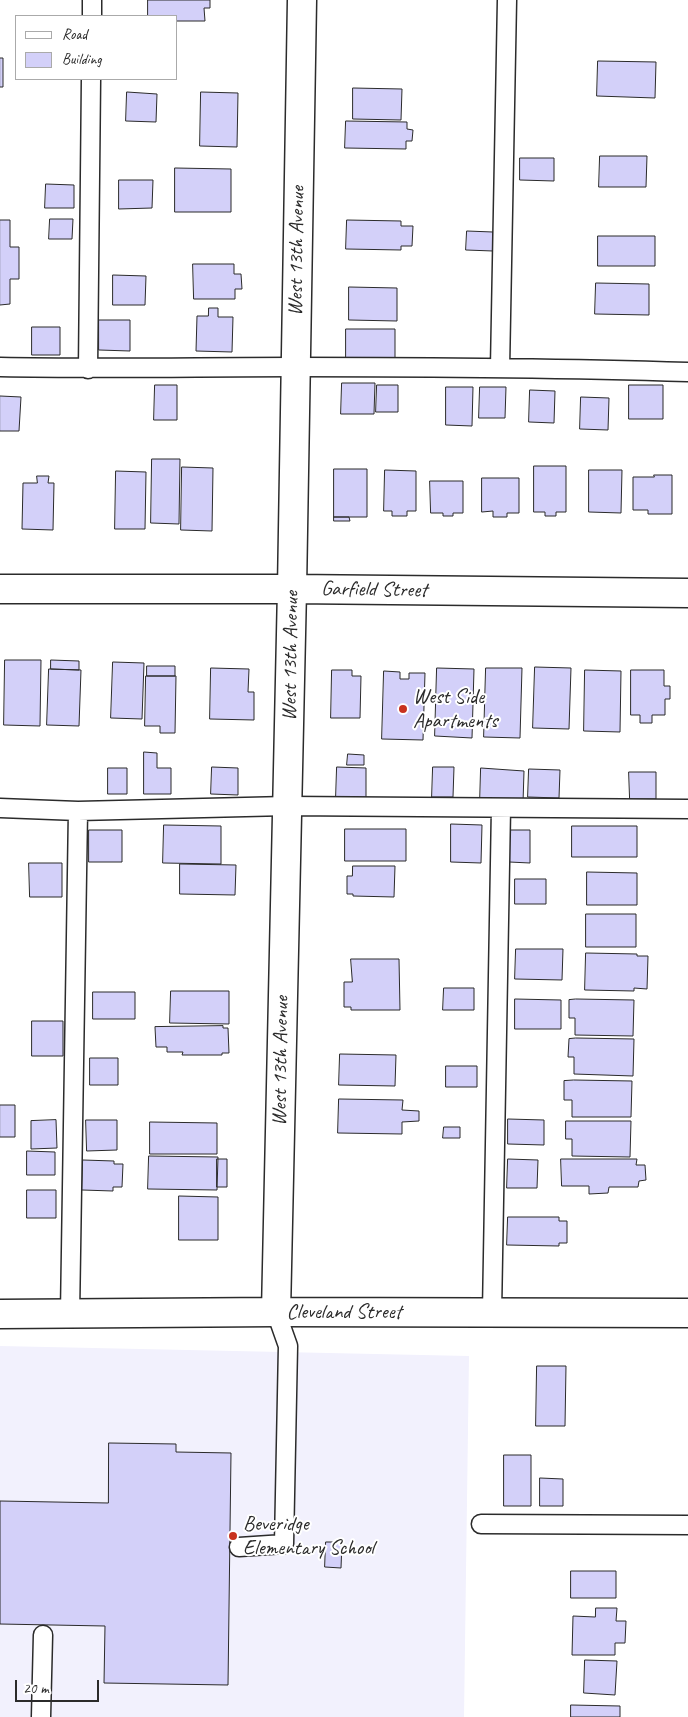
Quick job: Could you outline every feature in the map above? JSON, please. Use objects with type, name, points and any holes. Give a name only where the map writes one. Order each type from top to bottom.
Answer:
[{"type":"street","name":"West 13th Avenue","points":[[276,1312],[292,589],[302,0]]},
{"type":"street","name":"Garfield Street","points":[[0,588],[688,593]]},
{"type":"street","name":"Cleveland Street","points":[[0,1314],[276,1312],[688,1313]]},
{"type":"lane","points":[[92,0],[92,15]]},
{"type":"lane","points":[[500,368],[507,0]]},
{"type":"lane","points":[[88,369],[91,80]]},
{"type":"lane","points":[[0,367],[88,369],[500,368],[688,372]]},
{"type":"lane","points":[[0,808],[78,811],[287,806],[688,809]]},
{"type":"lane","points":[[492,1312],[501,808]]},
{"type":"lane","points":[[70,1314],[78,811]]},
{"type":"lane","points":[[239,1547],[284,1544],[288,1346],[276,1312]]},
{"type":"lane","points":[[480,1524],[688,1525]]},
{"type":"lane","points":[[41,1717],[43,1635]]},
{"type":"shaded area","name":"Beveridge Elementary School","points":[[0,1346],[469,1356],[464,1717],[0,1717]]},
{"type":"building","points":[[148,0],[210,0],[210,8],[204,8],[205,21],[178,21],[178,15],[148,15]]},
{"type":"building","points":[[0,58],[3,58],[3,87],[0,87]]},
{"type":"building","points":[[598,61],[656,62],[655,98],[597,96]]},
{"type":"building","points":[[353,88],[402,89],[401,120],[353,119]]},
{"type":"building","points":[[127,92],[157,94],[156,122],[126,121]]},
{"type":"building","points":[[201,92],[238,93],[237,147],[200,146]]},
{"type":"building","points":[[346,121],[407,122],[407,129],[413,130],[412,141],[406,141],[406,149],[345,148]]},
{"type":"building","points":[[600,156],[647,156],[646,187],[599,187]]},
{"type":"building","points":[[520,158],[554,158],[554,181],[520,180]]},
{"type":"building","points":[[175,168],[231,169],[231,212],[175,212]]},
{"type":"building","points":[[119,180],[153,180],[152,208],[119,209]]},
{"type":"building","points":[[46,184],[74,185],[74,208],[45,208]]},
{"type":"building","points":[[50,219],[73,219],[72,239],[49,239]]},
{"type":"building","points":[[0,220],[10,220],[10,247],[19,247],[19,279],[10,279],[10,304],[0,305]]},
{"type":"building","points":[[347,220],[401,221],[401,226],[413,226],[412,246],[401,246],[401,250],[346,249]]},
{"type":"building","points":[[467,231],[493,232],[493,251],[466,250]]},
{"type":"building","points":[[598,236],[655,236],[655,266],[598,266]]},
{"type":"building","points":[[193,264],[234,264],[234,274],[241,274],[242,289],[235,289],[235,299],[194,299]]},
{"type":"building","points":[[113,275],[146,276],[145,305],[113,305]]},
{"type":"building","points":[[596,283],[649,284],[649,315],[595,314]]},
{"type":"building","points":[[349,287],[397,288],[397,321],[349,320]]},
{"type":"building","points":[[209,308],[218,308],[218,317],[233,317],[232,352],[196,351],[197,316],[208,316]]},
{"type":"building","points":[[99,320],[130,320],[130,351],[99,350]]},
{"type":"building","points":[[32,327],[60,327],[60,355],[32,355]]},
{"type":"building","points":[[346,329],[395,329],[395,360],[346,360]]},
{"type":"building","points":[[342,383],[375,383],[374,414],[341,414]]},
{"type":"building","points":[[155,385],[177,385],[177,420],[154,420]]},
{"type":"building","points":[[377,385],[398,385],[398,412],[376,412]]},
{"type":"building","points":[[629,385],[663,385],[663,419],[629,419]]},
{"type":"building","points":[[446,387],[473,387],[472,426],[446,425]]},
{"type":"building","points":[[480,387],[506,387],[505,418],[479,418]]},
{"type":"building","points":[[530,390],[555,391],[554,423],[529,422]]},
{"type":"building","points":[[0,396],[21,397],[19,431],[0,431]]},
{"type":"building","points":[[581,397],[609,398],[608,430],[580,429]]},
{"type":"building","points":[[152,459],[180,459],[179,524],[151,523]]},
{"type":"building","points":[[534,466],[566,466],[566,512],[556,512],[556,516],[545,516],[545,512],[534,512]]},
{"type":"building","points":[[182,467],[213,468],[212,531],[181,530]]},
{"type":"building","points":[[334,469],[367,469],[367,517],[334,517]]},
{"type":"building","points":[[385,470],[416,471],[416,511],[407,511],[407,516],[392,516],[392,511],[384,511]]},
{"type":"building","points":[[589,470],[622,470],[621,513],[589,512]]},
{"type":"building","points":[[116,471],[146,472],[145,529],[115,529]]},
{"type":"building","points":[[654,475],[672,475],[672,514],[648,514],[648,510],[633,510],[633,477],[654,477]]},
{"type":"building","points":[[37,476],[49,476],[48,483],[54,483],[53,530],[22,529],[23,483],[37,483]]},
{"type":"building","points":[[482,478],[519,478],[519,513],[507,513],[507,517],[493,517],[493,511],[482,512]]},
{"type":"building","points":[[430,481],[463,481],[463,513],[443,516],[443,513],[431,513]]},
{"type":"building","points":[[334,517],[349,517],[350,521],[334,521]]},
{"type":"building","points":[[5,660],[41,660],[40,726],[4,725]]},
{"type":"building","points":[[51,660],[79,661],[79,670],[51,669]]},
{"type":"building","points":[[113,662],[144,663],[142,719],[111,718]]},
{"type":"building","points":[[147,666],[175,666],[175,676],[147,676]]},
{"type":"building","points":[[535,667],[571,668],[569,729],[533,728]]},
{"type":"building","points":[[211,668],[249,669],[248,692],[254,692],[254,720],[210,719]]},
{"type":"building","points":[[437,668],[474,669],[472,738],[435,736]]},
{"type":"building","points":[[486,668],[522,668],[520,738],[484,737]]},
{"type":"building","points":[[49,669],[81,670],[79,726],[47,725]]},
{"type":"building","points":[[332,670],[352,670],[352,676],[361,676],[360,718],[331,718]]},
{"type":"building","points":[[585,670],[621,671],[620,732],[584,731]]},
{"type":"building","points":[[631,670],[664,670],[664,686],[670,686],[670,699],[665,699],[665,715],[652,715],[652,723],[640,723],[640,715],[631,715]]},
{"type":"building","name":"West Side Apartments","points":[[384,671],[400,672],[400,679],[409,679],[409,673],[425,673],[423,740],[382,739]]},
{"type":"building","points":[[146,676],[176,676],[175,733],[160,733],[160,726],[145,726]]},
{"type":"building","points":[[144,752],[157,753],[157,768],[171,768],[171,794],[144,794]]},
{"type":"building","points":[[348,754],[364,755],[364,765],[347,765]]},
{"type":"building","points":[[212,767],[238,768],[238,795],[211,794]]},
{"type":"building","points":[[337,767],[366,768],[366,798],[336,797]]},
{"type":"building","points":[[433,767],[454,767],[453,797],[432,797]]},
{"type":"building","points":[[108,768],[127,768],[127,794],[108,794]]},
{"type":"building","points":[[481,768],[524,771],[523,803],[480,802]]},
{"type":"building","points":[[529,769],[560,770],[559,798],[528,797]]},
{"type":"building","points":[[629,772],[656,772],[656,799],[630,799]]},
{"type":"building","points":[[451,824],[482,825],[481,863],[451,862]]},
{"type":"building","points":[[164,825],[221,826],[221,864],[163,863]]},
{"type":"building","points":[[572,826],[637,826],[637,857],[572,857]]},
{"type":"building","points":[[345,829],[406,829],[406,861],[345,861]]},
{"type":"building","points":[[89,830],[122,830],[122,862],[89,862]]},
{"type":"building","points":[[509,830],[530,830],[530,863],[509,862]]},
{"type":"building","points":[[29,863],[62,863],[62,897],[30,897]]},
{"type":"building","points":[[180,864],[236,865],[235,895],[180,894]]},
{"type":"building","points":[[353,866],[395,866],[394,897],[353,896],[353,894],[347,894],[347,876],[352,876]]},
{"type":"building","points":[[587,872],[637,873],[637,905],[587,905]]},
{"type":"building","points":[[515,879],[546,879],[546,904],[515,904]]},
{"type":"building","points":[[586,914],[636,914],[636,947],[586,947]]},
{"type":"building","points":[[516,949],[563,949],[562,980],[515,979]]},
{"type":"building","points":[[586,953],[648,956],[647,989],[634,988],[634,991],[585,990]]},
{"type":"building","points":[[351,959],[399,959],[400,1010],[351,1010],[351,1007],[344,1007],[344,982],[352,982]]},
{"type":"building","points":[[444,988],[474,988],[474,1010],[443,1010]]},
{"type":"building","points":[[171,991],[229,991],[229,1024],[170,1023]]},
{"type":"building","points":[[93,992],[135,992],[135,1019],[93,1019]]},
{"type":"building","points":[[515,999],[561,1000],[561,1029],[515,1029]]},
{"type":"building","points":[[569,1000],[634,1000],[633,1036],[575,1035],[575,1018],[569,1018]]},
{"type":"building","points":[[32,1021],[63,1021],[63,1056],[32,1056]]},
{"type":"building","points":[[223,1026],[223,1028],[228,1028],[229,1053],[222,1053],[222,1055],[182,1055],[183,1052],[167,1052],[167,1047],[156,1047],[155,1027]]},
{"type":"building","points":[[569,1039],[634,1039],[633,1076],[574,1074],[574,1057],[568,1057]]},
{"type":"building","points":[[340,1054],[396,1055],[395,1086],[339,1085]]},
{"type":"building","points":[[90,1058],[118,1058],[118,1085],[90,1085]]},
{"type":"building","points":[[446,1066],[477,1066],[477,1087],[446,1087]]},
{"type":"building","points":[[564,1081],[632,1081],[631,1117],[572,1117],[572,1100],[564,1100]]},
{"type":"building","points":[[339,1099],[403,1100],[402,1110],[419,1111],[419,1121],[402,1122],[402,1134],[338,1133]]},
{"type":"building","points":[[0,1105],[15,1105],[15,1137],[0,1137]]},
{"type":"building","points":[[508,1119],[544,1120],[544,1145],[508,1144]]},
{"type":"building","points":[[56,1120],[57,1148],[31,1149],[31,1121]]},
{"type":"building","points":[[86,1120],[117,1120],[117,1150],[87,1151]]},
{"type":"building","points":[[566,1121],[631,1121],[630,1157],[572,1156],[572,1139],[566,1139]]},
{"type":"building","points":[[150,1122],[217,1123],[217,1154],[150,1154]]},
{"type":"building","points":[[444,1127],[460,1127],[460,1138],[443,1138]]},
{"type":"building","points":[[27,1151],[55,1152],[55,1175],[27,1175]]},
{"type":"building","points":[[149,1156],[218,1157],[217,1190],[148,1189]]},
{"type":"building","points":[[217,1159],[227,1159],[227,1187],[217,1187]]},
{"type":"building","points":[[508,1159],[538,1160],[537,1188],[507,1188]]},
{"type":"building","points":[[561,1159],[637,1159],[636,1165],[645,1165],[646,1180],[639,1181],[638,1187],[609,1187],[608,1193],[589,1194],[589,1186],[562,1186]]},
{"type":"building","points":[[83,1160],[114,1161],[114,1164],[123,1164],[122,1187],[113,1187],[113,1191],[82,1190]]},
{"type":"building","points":[[27,1190],[56,1190],[56,1218],[27,1218]]},
{"type":"building","points":[[179,1196],[218,1197],[218,1240],[179,1240]]},
{"type":"building","points":[[508,1217],[559,1217],[559,1221],[567,1221],[567,1243],[559,1243],[559,1246],[507,1245]]},
{"type":"building","points":[[537,1366],[566,1366],[565,1426],[536,1426]]},
{"type":"building","points":[[109,1443],[176,1444],[176,1452],[231,1453],[228,1685],[104,1683],[105,1626],[0,1624],[0,1501],[108,1503]]},
{"type":"building","points":[[504,1455],[531,1455],[531,1506],[504,1506]]},
{"type":"building","points":[[540,1478],[563,1479],[563,1506],[540,1506]]},
{"type":"building","points":[[326,1542],[342,1542],[341,1568],[325,1567]]},
{"type":"building","points":[[571,1571],[616,1571],[616,1598],[571,1598]]},
{"type":"building","points":[[596,1608],[617,1608],[616,1621],[626,1621],[625,1643],[615,1643],[615,1655],[572,1655],[573,1616],[595,1617]]},
{"type":"building","points":[[585,1660],[617,1661],[615,1695],[584,1693]]},
{"type":"building","points":[[571,1705],[620,1706],[620,1717],[571,1717]]},
{"type":"place","name":"West Side Apartments","points":[[403,709]]},
{"type":"place","name":"Beveridge Elementary School","points":[[233,1536]]}]
